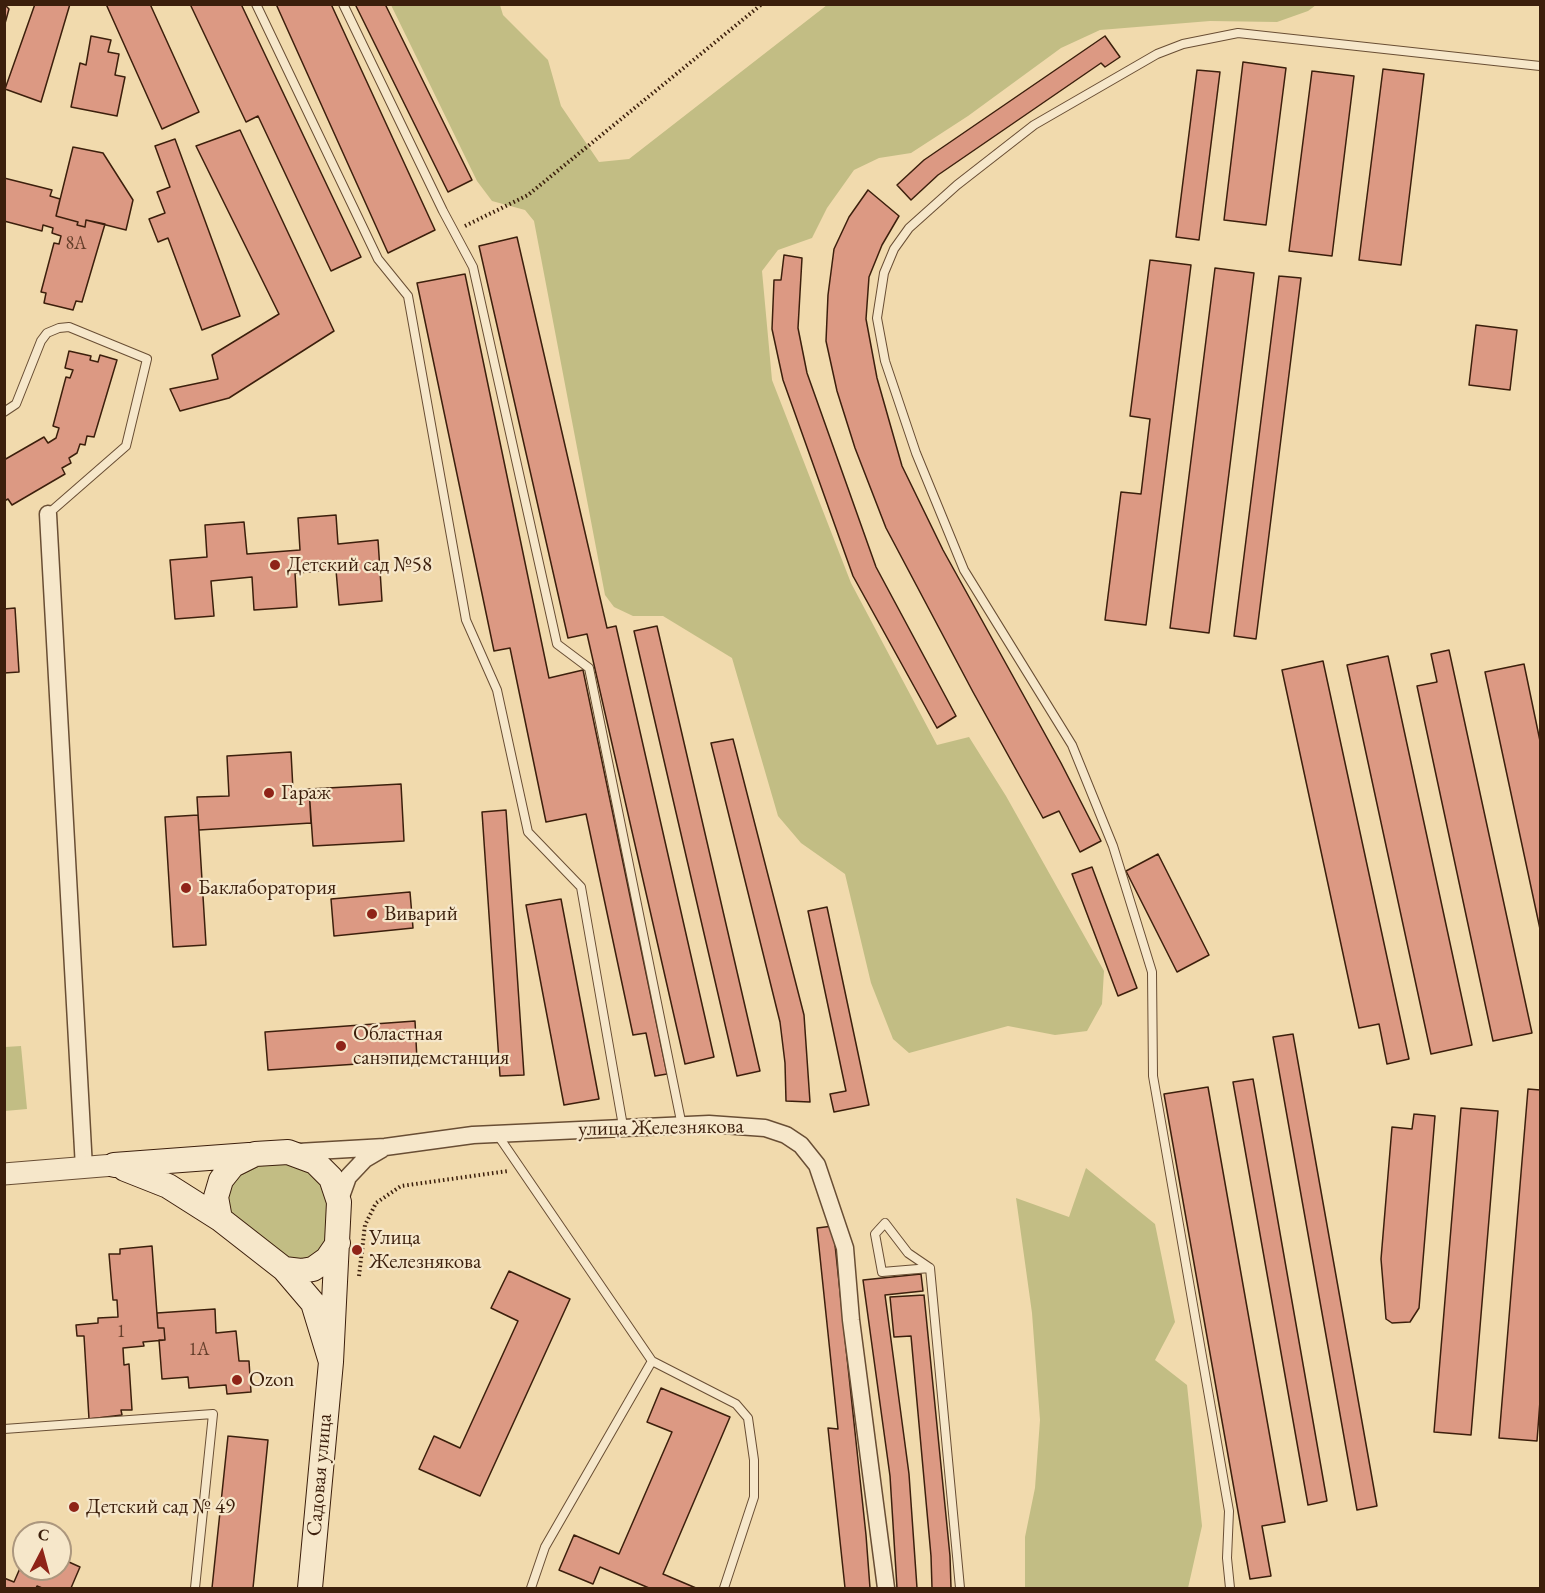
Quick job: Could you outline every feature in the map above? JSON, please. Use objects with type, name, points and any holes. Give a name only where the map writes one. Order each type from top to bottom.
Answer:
[{"type":"main road","points":[[114,1165],[288,1152],[315,1162],[332,1178],[339,1202],[338,1243],[327,1259],[314,1269],[301,1271],[284,1269]]},
{"type":"main road","points":[[220,1219],[216,1197],[220,1180],[233,1165],[255,1154]]},
{"type":"main road","points":[[114,1165],[145,1175],[168,1186],[220,1219],[284,1269],[313,1303],[331,1362]]},
{"type":"main road","name":"Садовая улица","points":[[310,1588],[331,1362],[338,1243]]},
{"type":"street","points":[[48,514],[84,1168]]},
{"type":"street","name":"улица Железнякова","points":[[288,1152],[385,1147],[497,1134],[623,1126],[765,1128],[786,1135],[801,1145],[817,1165],[845,1248],[851,1320],[886,1588]]},
{"type":"street","name":"улица Железнякова","points":[[339,1202],[348,1177],[364,1159],[385,1147]]},
{"type":"street","points":[[4,1174],[114,1165]]},
{"type":"lane","points":[[256,4],[378,259],[408,296],[466,620],[497,690],[528,832],[581,887],[623,1126]]},
{"type":"lane","points":[[343,4],[473,267],[557,644],[590,668],[682,1126]]},
{"type":"lane","points":[[1230,1588],[1227,1558],[1229,1511],[1153,1076],[1152,972],[1113,846],[1072,745],[964,570],[916,453],[885,361],[877,318],[884,273],[894,249],[909,228],[957,185],[1034,125],[1157,54],[1183,44],[1238,33],[1540,66]]},
{"type":"lane","points":[[4,412],[16,404],[41,341],[47,333],[59,328],[69,327],[147,359],[126,446],[48,514]]},
{"type":"lane","points":[[497,1134],[652,1361],[736,1404],[748,1418],[754,1460],[754,1497],[724,1588]]},
{"type":"lane","points":[[885,1223],[908,1253],[930,1268],[882,1272],[875,1234],[885,1223]]},
{"type":"lane","points":[[930,1268],[960,1588]]},
{"type":"lane","points":[[531,1588],[545,1547],[652,1361]]},
{"type":"lane","points":[[4,1430],[213,1414],[195,1588]]},
{"type":"path","points":[[454,232],[528,195],[762,4]]},
{"type":"path","points":[[358,1282],[365,1225],[376,1203],[384,1197],[401,1186],[519,1170]]},
{"type":"shaded area","points":[[391,5],[500,5],[503,15],[548,60],[561,106],[599,162],[629,159],[827,5],[1316,5],[1308,11],[1277,22],[1210,21],[1100,30],[1061,48],[968,116],[911,153],[879,158],[854,170],[827,208],[812,238],[778,250],[762,271],[772,380],[851,583],[937,745],[969,737],[1006,796],[1104,971],[1102,1004],[1087,1031],[1055,1035],[1008,1026],[909,1053],[893,1039],[871,983],[845,874],[801,843],[778,816],[732,658],[663,616],[633,616],[614,607],[605,595],[534,221],[525,210],[492,201],[477,181]]},
{"type":"shaded area","points":[[21,1046],[27,1109],[5,1111],[5,1047]]},
{"type":"shaded area","points":[[286,1164],[309,1172],[321,1184],[327,1204],[326,1242],[320,1252],[309,1259],[291,1260],[230,1213],[228,1198],[231,1186],[240,1174],[258,1165]]},
{"type":"shaded area","points":[[1086,1168],[1155,1224],[1175,1322],[1155,1360],[1187,1385],[1202,1526],[1188,1588],[1025,1588],[1025,1537],[1035,1488],[1040,1420],[1032,1313],[1016,1198],[1069,1217]]},
{"type":"building","points":[[4,4],[9,9],[4,27]]},
{"type":"building","points":[[35,4],[70,4],[41,102],[5,89]]},
{"type":"building","points":[[106,4],[150,4],[199,112],[162,129]]},
{"type":"building","points":[[190,4],[241,4],[361,257],[331,271],[258,116],[246,122]]},
{"type":"building","points":[[276,4],[331,4],[435,230],[388,253]]},
{"type":"building","points":[[355,4],[385,4],[472,180],[448,192]]},
{"type":"building","points":[[91,36],[111,40],[108,52],[119,54],[115,75],[125,77],[117,116],[71,107],[80,63],[86,65]]},
{"type":"building","points":[[1105,36],[1120,57],[1105,67],[1101,63],[938,175],[911,200],[897,185],[924,160]]},
{"type":"building","points":[[1243,62],[1286,68],[1266,225],[1224,220]]},
{"type":"building","points":[[1383,69],[1424,74],[1401,265],[1359,260]]},
{"type":"building","points":[[1197,70],[1220,72],[1199,240],[1176,237]]},
{"type":"building","points":[[1312,71],[1354,76],[1332,256],[1289,251]]},
{"type":"building","points":[[240,130],[334,331],[229,398],[180,411],[170,389],[218,379],[212,355],[279,314],[196,146]]},
{"type":"building","points":[[175,139],[240,316],[202,330],[168,238],[158,242],[149,219],[165,213],[157,192],[170,187],[155,146]]},
{"type":"building","points":[[73,147],[103,153],[133,200],[126,230],[86,220],[85,227],[77,225],[78,222],[56,216]]},
{"type":"building","points":[[4,178],[52,190],[50,196],[60,199],[56,216],[78,222],[77,225],[85,227],[86,220],[105,224],[82,302],[76,301],[73,310],[44,303],[46,293],[41,292],[54,243],[59,244],[61,236],[52,233],[53,228],[43,225],[42,231],[4,221]]},
{"type":"building","points":[[868,190],[899,216],[882,245],[869,277],[866,319],[877,378],[902,466],[943,550],[1061,763],[1101,841],[1080,852],[1059,811],[1043,818],[886,528],[855,448],[837,391],[826,341],[828,295],[834,249],[849,217]]},
{"type":"building","points":[[517,237],[607,628],[616,626],[714,1057],[685,1064],[587,634],[568,638],[479,246]]},
{"type":"building","points":[[784,255],[802,258],[798,328],[807,373],[876,567],[956,716],[937,728],[853,576],[783,380],[772,329],[774,280],[781,280]]},
{"type":"building","points":[[1150,260],[1191,265],[1146,625],[1105,620],[1121,492],[1141,494],[1150,419],[1130,416]]},
{"type":"building","points":[[1215,268],[1254,273],[1209,633],[1170,628]]},
{"type":"building","points":[[465,274],[549,678],[583,670],[667,1074],[655,1076],[646,1033],[633,1035],[586,814],[546,822],[510,648],[494,651],[417,283]]},
{"type":"building","points":[[1279,276],[1301,278],[1256,639],[1234,636]]},
{"type":"building","points":[[1476,325],[1517,330],[1510,390],[1469,385]]},
{"type":"building","points":[[69,351],[91,356],[90,360],[98,362],[100,355],[117,360],[94,437],[87,436],[85,445],[80,444],[77,453],[69,458],[71,463],[62,468],[65,474],[12,505],[8,499],[4,501],[4,460],[44,437],[48,443],[56,438],[59,428],[53,426],[66,377],[70,378],[73,370],[65,368]]},
{"type":"building","name":"Детский сад №58","points":[[336,515],[338,544],[378,540],[382,601],[339,605],[336,570],[295,573],[297,607],[254,610],[252,577],[211,581],[214,616],[175,619],[170,560],[207,557],[205,525],[244,522],[247,554],[300,550],[298,518]]},
{"type":"building","points":[[15,608],[19,672],[4,673],[4,609]]},
{"type":"building","points":[[657,626],[760,1071],[737,1076],[634,631]]},
{"type":"building","points":[[1449,650],[1532,1033],[1493,1041],[1417,686],[1437,682],[1431,654]]},
{"type":"building","points":[[1388,656],[1472,1045],[1431,1054],[1347,665]]},
{"type":"building","points":[[1323,661],[1409,1059],[1387,1064],[1379,1024],[1359,1028],[1282,670]]},
{"type":"building","points":[[1524,664],[1540,741],[1540,929],[1485,672]]},
{"type":"building","points":[[733,739],[804,1015],[810,1102],[786,1101],[785,1063],[780,1022],[711,743]]},
{"type":"building","name":"Гараж","points":[[291,752],[293,790],[309,789],[311,823],[199,830],[197,797],[229,796],[227,756]]},
{"type":"building","points":[[401,784],[404,841],[313,846],[309,789]]},
{"type":"building","points":[[506,810],[524,1075],[500,1076],[482,812]]},
{"type":"building","name":"Баклаборатория","points":[[198,815],[206,945],[173,947],[165,817]]},
{"type":"building","points":[[1158,854],[1209,955],[1177,972],[1126,871]]},
{"type":"building","points":[[1092,867],[1137,988],[1118,996],[1072,874]]},
{"type":"building","name":"Виварий","points":[[410,892],[413,928],[334,936],[331,899]]},
{"type":"building","points":[[561,899],[599,1099],[564,1105],[526,905]]},
{"type":"building","points":[[827,907],[869,1105],[834,1112],[830,1094],[846,1091],[808,911]]},
{"type":"building","name":"Областная санэпидемстанция","points":[[415,1021],[417,1060],[268,1070],[265,1032]]},
{"type":"building","points":[[1293,1034],[1377,1506],[1357,1510],[1273,1037]]},
{"type":"building","points":[[1253,1079],[1327,1501],[1308,1505],[1233,1082]]},
{"type":"building","points":[[1208,1087],[1285,1522],[1262,1526],[1271,1576],[1250,1579],[1164,1094]]},
{"type":"building","points":[[1528,1089],[1540,1090],[1540,1401],[1537,1441],[1499,1438]]},
{"type":"building","points":[[1461,1108],[1498,1111],[1471,1435],[1434,1432]]},
{"type":"building","points":[[1414,1114],[1435,1116],[1419,1308],[1410,1322],[1392,1323],[1386,1319],[1381,1259],[1392,1127],[1412,1129]]},
{"type":"building","points":[[833,1226],[870,1588],[845,1588],[828,1428],[838,1429],[817,1228]]},
{"type":"building","points":[[152,1246],[158,1328],[164,1328],[165,1340],[143,1342],[144,1346],[123,1348],[124,1365],[129,1364],[132,1410],[121,1410],[122,1415],[89,1419],[84,1336],[77,1336],[76,1325],[98,1323],[98,1318],[118,1317],[117,1300],[113,1300],[109,1254],[120,1254],[120,1249]]},
{"type":"building","points":[[509,1271],[570,1299],[480,1496],[419,1469],[434,1436],[460,1448],[518,1321],[491,1308]]},
{"type":"building","points":[[921,1274],[923,1291],[885,1295],[909,1474],[917,1588],[897,1588],[890,1476],[863,1280]]},
{"type":"building","points":[[924,1295],[950,1556],[951,1588],[932,1588],[911,1336],[894,1337],[890,1297]]},
{"type":"building","points":[[215,1309],[216,1333],[236,1331],[239,1361],[249,1361],[251,1392],[227,1394],[226,1385],[189,1388],[188,1377],[162,1379],[159,1340],[165,1340],[164,1328],[158,1328],[157,1313]]},
{"type":"building","points":[[661,1388],[730,1417],[663,1574],[696,1588],[649,1588],[600,1567],[593,1584],[559,1570],[574,1535],[619,1554],[672,1432],[647,1422]]},
{"type":"building","points":[[228,1436],[268,1440],[253,1588],[212,1588]]},
{"type":"building","points":[[72,1563],[80,1567],[71,1588],[37,1586],[36,1588],[4,1588],[4,1578],[14,1582],[72,1581]]},
{"type":"place","name":"Детский сад №58","points":[[275,565]]},
{"type":"place","name":"Гараж","points":[[269,793]]},
{"type":"place","name":"Баклаборатория","points":[[186,888]]},
{"type":"place","name":"Виварий","points":[[372,914]]},
{"type":"place","name":"Областная санэпидемстанция","points":[[341,1046]]},
{"type":"place","name":"Улица Железнякова","points":[[357,1250]]},
{"type":"place","name":"Ozon","points":[[237,1380]]},
{"type":"place","name":"Детский сад № 49","points":[[74,1507]]}]
